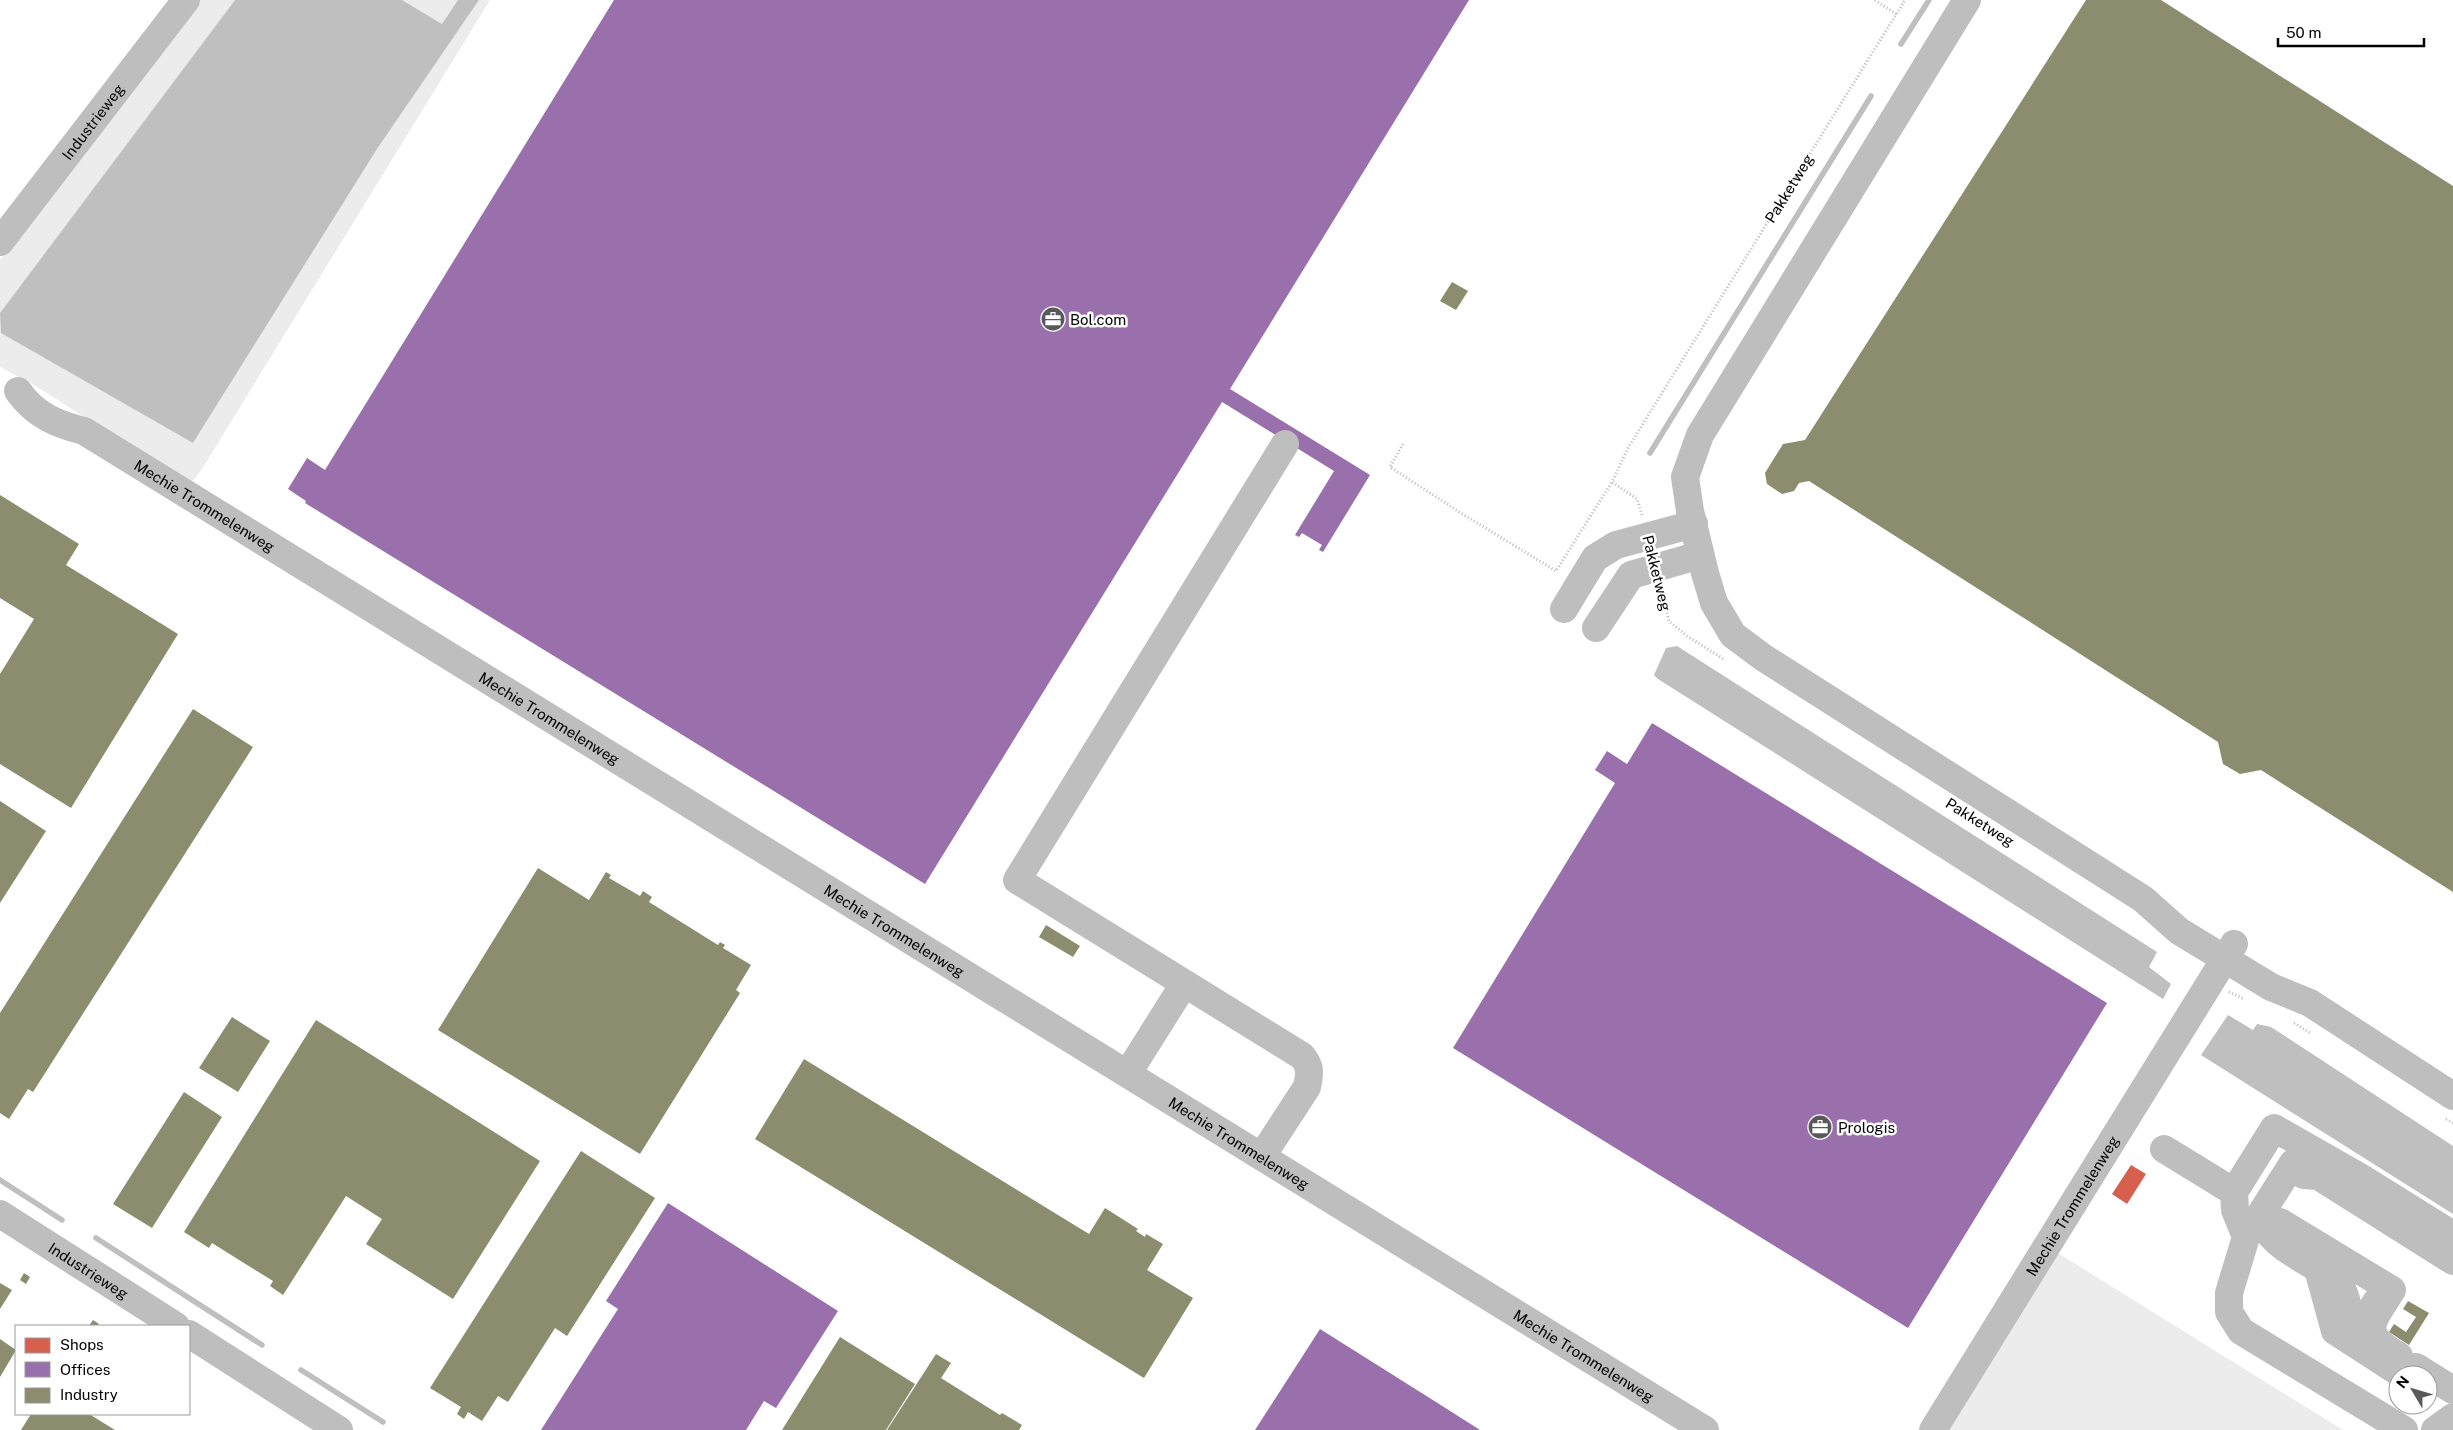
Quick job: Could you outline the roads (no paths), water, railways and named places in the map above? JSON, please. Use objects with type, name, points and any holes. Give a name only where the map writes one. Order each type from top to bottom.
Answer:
[{"type":"street","name":"Industrieweg","points":[[0,242],[186,0]]},
{"type":"street","name":"Pakketweg","points":[[1968,0],[1700,435],[1684,477],[1700,555],[1714,603],[1733,635],[1771,663],[2142,899],[2178,931],[2223,961]]},
{"type":"street","name":"Mechie Trommelenweg","points":[[9,385],[36,393],[67,412],[84,431],[1705,1430]]},
{"type":"street","points":[[1262,1156],[1307,1087],[1310,1074],[1308,1064],[1302,1056],[1017,880],[1285,444]]},
{"type":"street","points":[[1694,524],[1616,545],[1578,617],[1627,598],[1650,567],[1700,555]]},
{"type":"street","points":[[2223,961],[2271,987],[2302,1013],[2449,1107]]},
{"type":"street","name":"Mechie Trommelenweg","points":[[1933,1430],[2223,961]]},
{"type":"street","points":[[1128,1073],[1184,984]]},
{"type":"street","points":[[2404,1430],[2241,1331],[2229,1312],[2229,1293],[2246,1237],[2235,1210],[2234,1192],[2274,1128],[2365,1180],[2453,1235]]},
{"type":"street","points":[[2164,1149],[2234,1192]]},
{"type":"street","points":[[2397,1365],[2335,1331],[2318,1269],[2274,1239],[2262,1224],[2260,1216],[2293,1163],[2302,1158],[2314,1162],[2453,1247]]},
{"type":"street","points":[[2403,1365],[2373,1336],[2372,1323],[2392,1290],[2280,1223],[2276,1212],[2301,1175],[2318,1176],[2453,1261]]},
{"type":"street","name":"Industrieweg","points":[[0,1214],[174,1325]]},
{"type":"street","points":[[2321,1280],[2333,1277],[2342,1286],[2351,1318],[2356,1323],[2363,1323],[2386,1286]]},
{"type":"street","points":[[190,1335],[339,1430]]},
{"type":"street","points":[[2438,1384],[2453,1390]]},
{"type":"street","points":[[2435,1430],[2453,1417]]},
{"type":"waterway","points":[[1901,44],[1929,0]]},
{"type":"waterway","points":[[1650,453],[1871,96]]},
{"type":"waterway","points":[[0,1180],[62,1220]]},
{"type":"waterway","points":[[96,1238],[262,1345]]},
{"type":"waterway","points":[[301,1370],[383,1422]]},
{"type":"place","name":"Bol.com","points":[[1053,319]]},
{"type":"place","name":"Prologis","points":[[1820,1127]]}]
